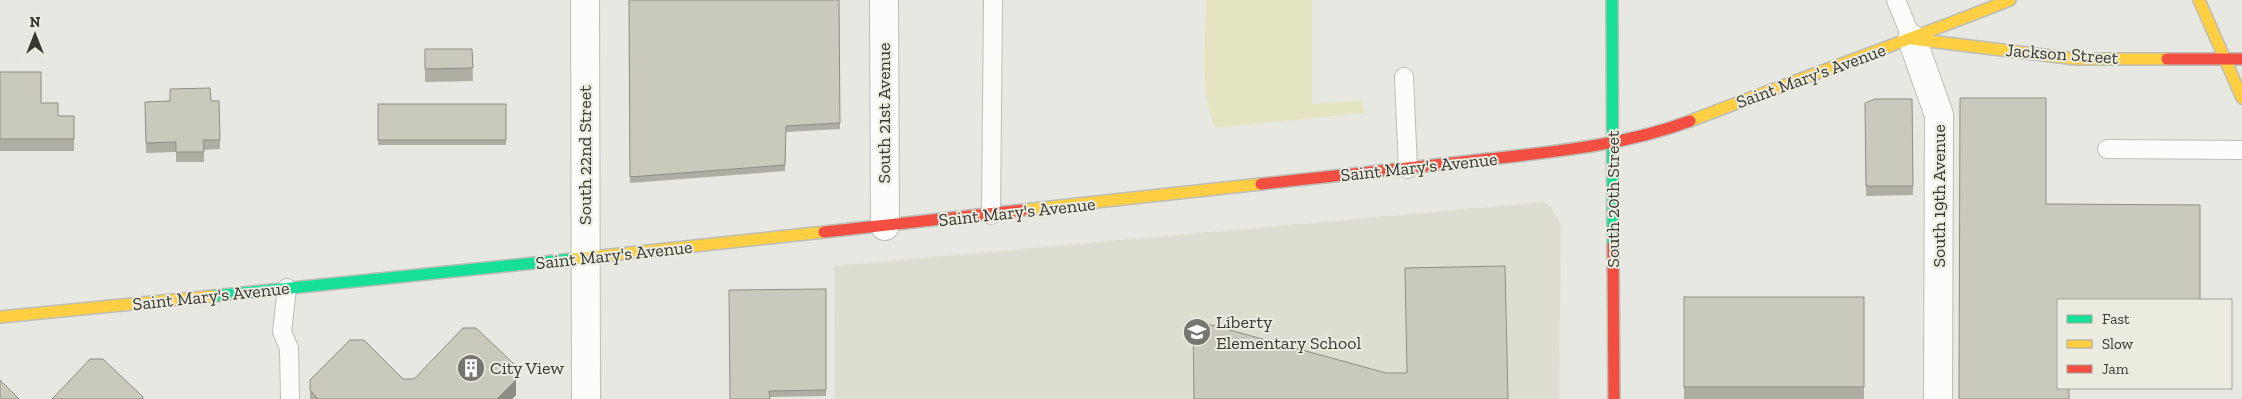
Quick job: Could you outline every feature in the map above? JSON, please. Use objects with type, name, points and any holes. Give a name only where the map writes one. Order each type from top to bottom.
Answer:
[{"type":"main road","name":"South 20th Street","points":[[1612,0],[1614,399]]},
{"type":"main road","name":"Saint Mary's Avenue","points":[[0,317],[585,258],[1551,152],[1613,142],[1670,128],[1912,39],[2010,0]]},
{"type":"main road","points":[[2199,0],[2242,98]]},
{"type":"main road","name":"Jackson Street","points":[[1912,39],[2076,59],[2242,59]]},
{"type":"street","name":"South 22nd Street","points":[[585,0],[586,399]]},
{"type":"street","name":"South 21st Avenue","points":[[884,0],[885,226]]},
{"type":"street","name":"South 19th Avenue","points":[[1912,39],[1939,115],[1938,399]]},
{"type":"lane","points":[[991,214],[993,0]]},
{"type":"lane","name":"South 19th Avenue","points":[[1896,0],[1912,39]]},
{"type":"lane","points":[[1404,77],[1408,169]]},
{"type":"lane","points":[[2107,150],[2242,150]]},
{"type":"lane","points":[[287,288],[282,332],[288,348],[290,399]]},
{"type":"shaded area","name":"Liberty Elementary School","points":[[1544,202],[1551,207],[1561,225],[1559,399],[835,399],[834,266]]},
{"type":"green space","points":[[1206,0],[1312,0],[1312,104],[1360,100],[1365,109],[1363,113],[1216,128],[1210,114],[1205,83]]},
{"type":"building","points":[[629,0],[839,0],[840,123],[786,126],[785,165],[630,177]]},
{"type":"building","points":[[425,49],[472,49],[473,68],[425,69]]},
{"type":"building","points":[[0,72],[41,72],[41,103],[58,103],[58,116],[74,116],[74,139],[0,139]]},
{"type":"building","points":[[210,88],[211,101],[219,101],[220,140],[203,140],[204,152],[176,152],[176,142],[146,143],[145,102],[170,101],[170,89]]},
{"type":"building","points":[[1960,98],[2046,98],[2046,204],[2200,205],[2200,299],[2057,299],[2057,389],[2069,389],[2069,399],[1959,399]]},
{"type":"building","points":[[1875,99],[1912,99],[1913,186],[1866,186],[1865,103]]},
{"type":"building","points":[[378,104],[506,104],[506,140],[378,140]]},
{"type":"building","points":[[1505,266],[1508,399],[1194,399],[1193,320],[1386,373],[1407,373],[1405,268]]},
{"type":"building","points":[[826,289],[826,390],[769,391],[770,399],[730,399],[729,290]]},
{"type":"building","points":[[1684,297],[1864,297],[1864,387],[1684,387]]},
{"type":"building","name":"City View","points":[[463,328],[476,328],[515,365],[516,380],[497,399],[318,399],[310,390],[310,380],[350,340],[364,340],[403,379],[414,379]]},
{"type":"building","points":[[90,359],[103,359],[143,399],[52,399]]},
{"type":"building","points":[[0,380],[19,399],[0,399]]},
{"type":"traffic: fast","points":[[1612,0],[1613,246]]},
{"type":"traffic: fast","points":[[213,296],[573,259]]},
{"type":"traffic: slow","points":[[1690,121],[2010,0]]},
{"type":"traffic: slow","points":[[2199,0],[2242,98]]},
{"type":"traffic: slow","points":[[1912,39],[2076,59],[2167,59]]},
{"type":"traffic: slow","points":[[1023,210],[1261,184]]},
{"type":"traffic: slow","points":[[573,259],[824,232]]},
{"type":"traffic: slow","points":[[0,317],[213,296]]},
{"type":"traffic: jam","points":[[2167,59],[2242,59]]},
{"type":"traffic: jam","points":[[1261,184],[1586,147],[1639,137],[1690,121]]},
{"type":"traffic: jam","points":[[824,232],[1023,210]]},
{"type":"traffic: jam","points":[[1613,246],[1614,399]]},
{"type":"place","name":"Liberty Elementary School","points":[[1197,332]]},
{"type":"place","name":"City View","points":[[471,368]]}]
